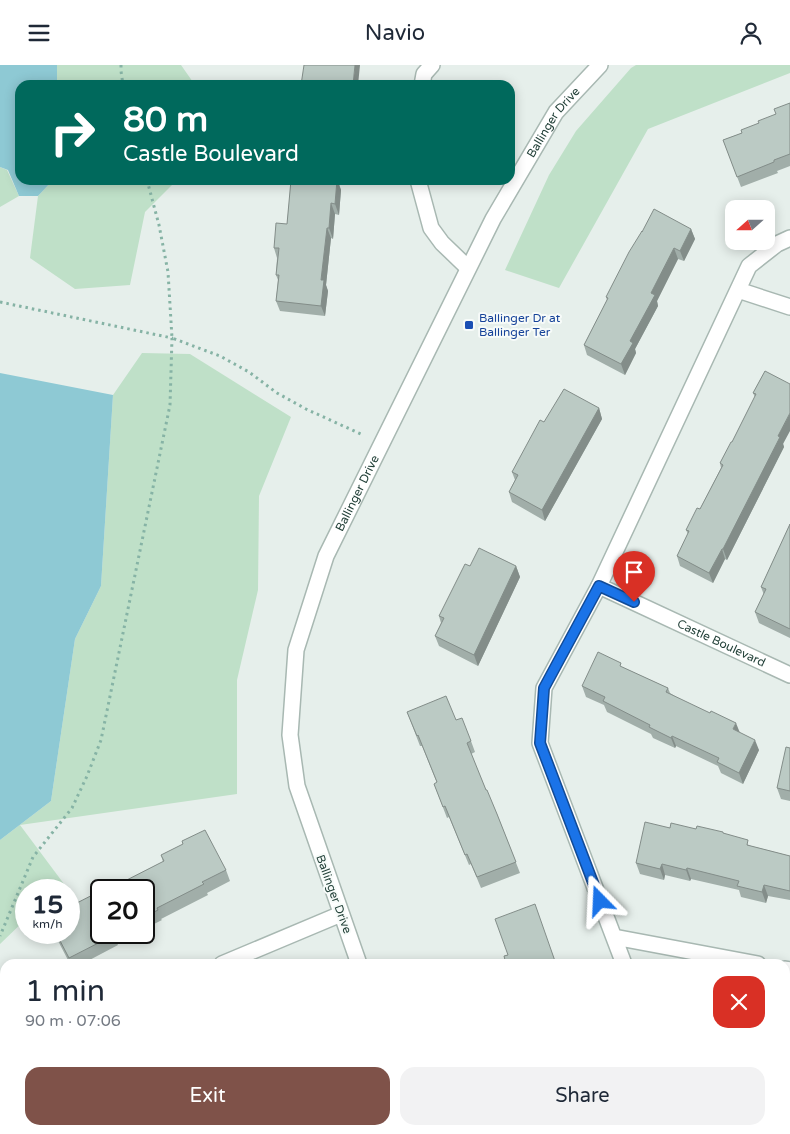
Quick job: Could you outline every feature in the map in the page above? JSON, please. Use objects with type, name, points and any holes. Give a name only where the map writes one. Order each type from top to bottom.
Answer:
[{"type":"street","points":[[423,80],[424,74],[432,65]]},
{"type":"street","name":"Ballinger Drive","points":[[515,182],[556,112],[600,65]]},
{"type":"street","points":[[419,185],[432,228],[442,243],[468,268]]},
{"type":"street","name":"Ballinger Drive","points":[[357,959],[297,785],[290,735],[296,650],[326,555],[468,268],[513,185]]},
{"type":"street","points":[[622,959],[540,743],[544,688],[599,586],[749,266],[777,244],[790,239]]},
{"type":"street","points":[[738,290],[790,307]]},
{"type":"street","name":"Castle Boulevard","points":[[599,586],[790,675]]},
{"type":"street","points":[[234,959],[341,914]]},
{"type":"street","points":[[614,937],[731,959]]},
{"type":"path","points":[[121,65],[122,80]]},
{"type":"path","points":[[0,936],[33,857],[72,808],[101,740],[170,405],[172,338],[168,272],[159,225],[147,185]]},
{"type":"path","points":[[0,302],[172,338],[220,355],[249,372],[277,393],[381,444]]},
{"type":"green space","points":[[57,65],[181,65],[192,80],[57,80]]},
{"type":"green space","points":[[636,65],[790,65],[790,73],[648,129],[559,288],[505,270],[549,175],[576,131],[631,68]]},
{"type":"green space","points":[[0,167],[7,170],[19,196],[0,207]]},
{"type":"green space","points":[[48,185],[172,185],[145,212],[130,285],[75,289],[30,258],[38,196]]},
{"type":"green space","points":[[142,353],[190,354],[291,417],[259,496],[258,590],[237,680],[237,794],[20,825],[60,879],[15,879],[15,930],[0,944],[0,840],[51,801],[75,639],[101,586],[113,395]]},
{"type":"water","points":[[0,65],[57,65],[57,80],[15,80],[15,185],[48,185],[38,196],[19,196],[8,170],[0,167]]},
{"type":"water","points":[[0,373],[113,395],[101,586],[75,639],[51,801],[0,840]]},
{"type":"building","points":[[304,65],[355,65],[354,80],[302,80]]},
{"type":"building","points":[[790,103],[790,154],[737,177],[723,140],[742,133],[741,130],[776,114],[774,109]]},
{"type":"building","points":[[291,185],[337,185],[335,204],[331,203],[329,228],[327,228],[321,280],[324,280],[321,306],[276,301],[279,275],[276,275],[279,248],[274,248],[276,223],[287,224]]},
{"type":"building","points":[[654,209],[691,229],[680,251],[674,248],[651,293],[655,295],[630,341],[633,343],[621,364],[584,345],[629,252]]},
{"type":"building","points":[[765,371],[790,384],[790,413],[778,436],[780,437],[709,573],[677,556],[689,531],[686,530],[697,508],[700,509],[723,465],[720,463],[756,394],[753,393]]},
{"type":"building","points":[[564,389],[599,408],[542,510],[509,492],[518,475],[512,472],[540,420],[544,422]]},
{"type":"building","points":[[790,524],[790,629],[755,612],[766,589],[761,587]]},
{"type":"building","points":[[479,548],[516,566],[474,655],[435,636],[444,618],[439,616],[465,564],[470,566]]},
{"type":"building","points":[[598,652],[621,663],[620,666],[668,688],[666,692],[736,723],[733,729],[755,740],[739,773],[717,762],[719,758],[649,727],[650,725],[603,701],[605,697],[582,686]]},
{"type":"building","points":[[446,696],[456,720],[462,718],[471,741],[467,743],[516,862],[477,877],[467,854],[465,855],[445,806],[443,807],[434,784],[437,782],[407,712]]},
{"type":"building","points":[[786,747],[790,748],[790,791],[777,788]]},
{"type":"building","points":[[645,822],[670,828],[671,823],[696,829],[697,826],[723,832],[748,840],[747,845],[790,856],[790,891],[764,885],[762,892],[737,886],[739,881],[687,868],[686,870],[662,864],[660,869],[636,863]]},
{"type":"building","points":[[205,830],[226,870],[202,882],[204,884],[157,908],[158,910],[155,912],[155,879],[129,879],[164,861],[161,855],[183,844],[182,841]]},
{"type":"building","points":[[90,896],[90,944],[96,944],[69,958],[62,944],[80,944],[80,902]]},
{"type":"building","points":[[535,904],[554,959],[505,959],[504,956],[508,955],[495,919]]},
{"type":"place","name":"Ballinger Dr at Ballinger Ter","points":[[469,325]]},
{"type":"route","points":[[600,901],[540,743],[544,688],[599,586],[634,602]]}]
